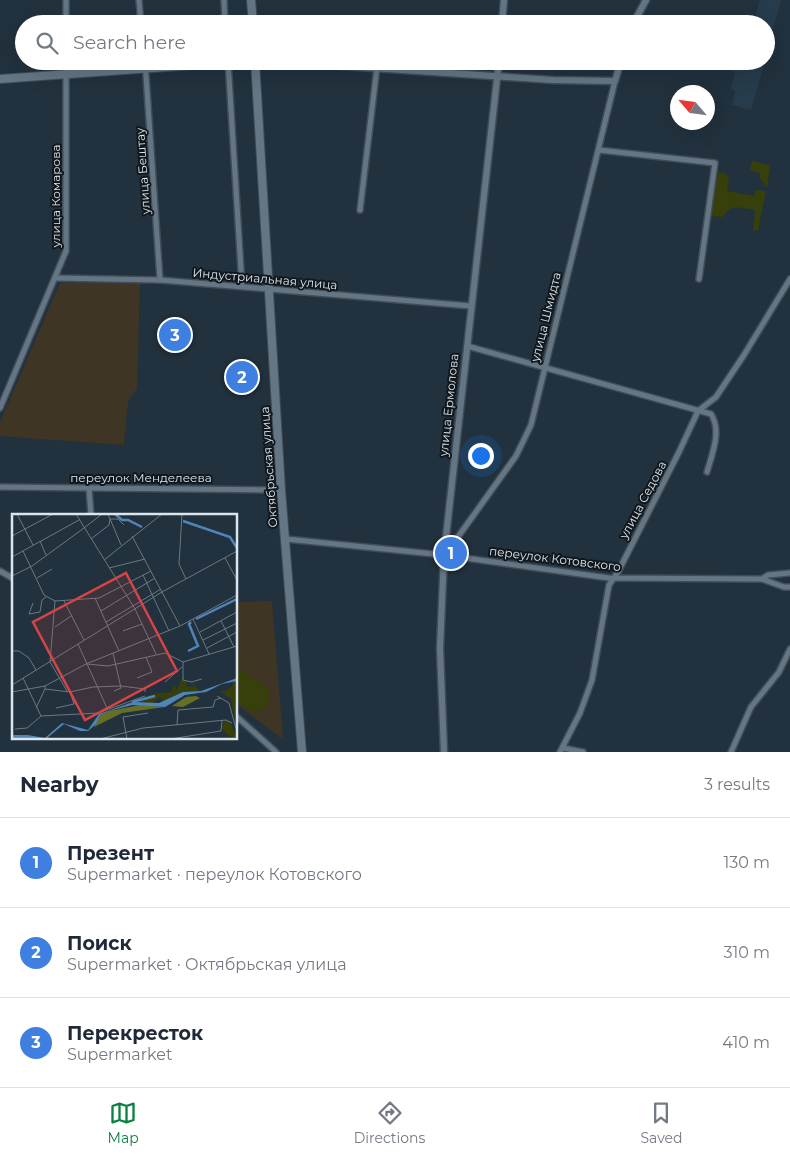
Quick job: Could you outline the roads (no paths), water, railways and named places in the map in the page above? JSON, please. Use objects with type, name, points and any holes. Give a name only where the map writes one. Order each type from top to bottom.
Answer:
[{"type":"main road","points":[[251,0],[252,15]]},
{"type":"main road","points":[[0,79],[66,76],[110,70]]},
{"type":"main road","name":"Октябрьская улица","points":[[256,70],[281,490],[302,752]]},
{"type":"street","points":[[66,0],[66,15]]},
{"type":"street","points":[[138,0],[140,15]]},
{"type":"street","points":[[224,0],[225,15]]},
{"type":"street","points":[[503,15],[504,0]]},
{"type":"street","points":[[638,15],[646,0]]},
{"type":"street","name":"улица Комарова","points":[[0,408],[66,251],[66,70]]},
{"type":"street","name":"улица Бештау","points":[[146,70],[160,280]]},
{"type":"street","points":[[228,70],[242,286]]},
{"type":"street","points":[[360,210],[377,70]]},
{"type":"street","points":[[417,70],[552,80],[615,80]]},
{"type":"street","name":"улица Ермолова","points":[[444,752],[440,648],[444,555],[498,70]]},
{"type":"street","name":"улица Шмидта","points":[[444,555],[516,456],[531,425],[618,70]]},
{"type":"street","points":[[599,150],[716,163],[699,279]]},
{"type":"street","name":"Индустриальная улица","points":[[56,278],[160,280],[471,306]]},
{"type":"street","name":"улица Седова","points":[[561,750],[580,712],[592,680],[609,585],[615,578],[698,411],[716,396],[744,355],[790,279]]},
{"type":"street","points":[[467,346],[546,366],[711,414],[715,420],[715,443],[707,472]]},
{"type":"street","name":"переулок Менделеева","points":[[0,487],[281,490]]},
{"type":"street","points":[[89,488],[91,514]]},
{"type":"street","name":"переулок Котовского","points":[[286,539],[444,555],[615,578],[762,579],[784,588],[790,587]]},
{"type":"street","points":[[0,571],[12,578]]},
{"type":"street","name":"переулок Котовского","points":[[762,579],[768,575],[790,572]]},
{"type":"street","points":[[731,752],[751,707],[779,672],[790,650]]},
{"type":"street","points":[[238,718],[276,752]]},
{"type":"street","points":[[561,750],[583,752]]},
{"type":"place","name":"Перекресток","points":[[175,335]]},
{"type":"place","name":"Поиск","points":[[242,377]]},
{"type":"place","name":"Презент","points":[[451,553]]}]
